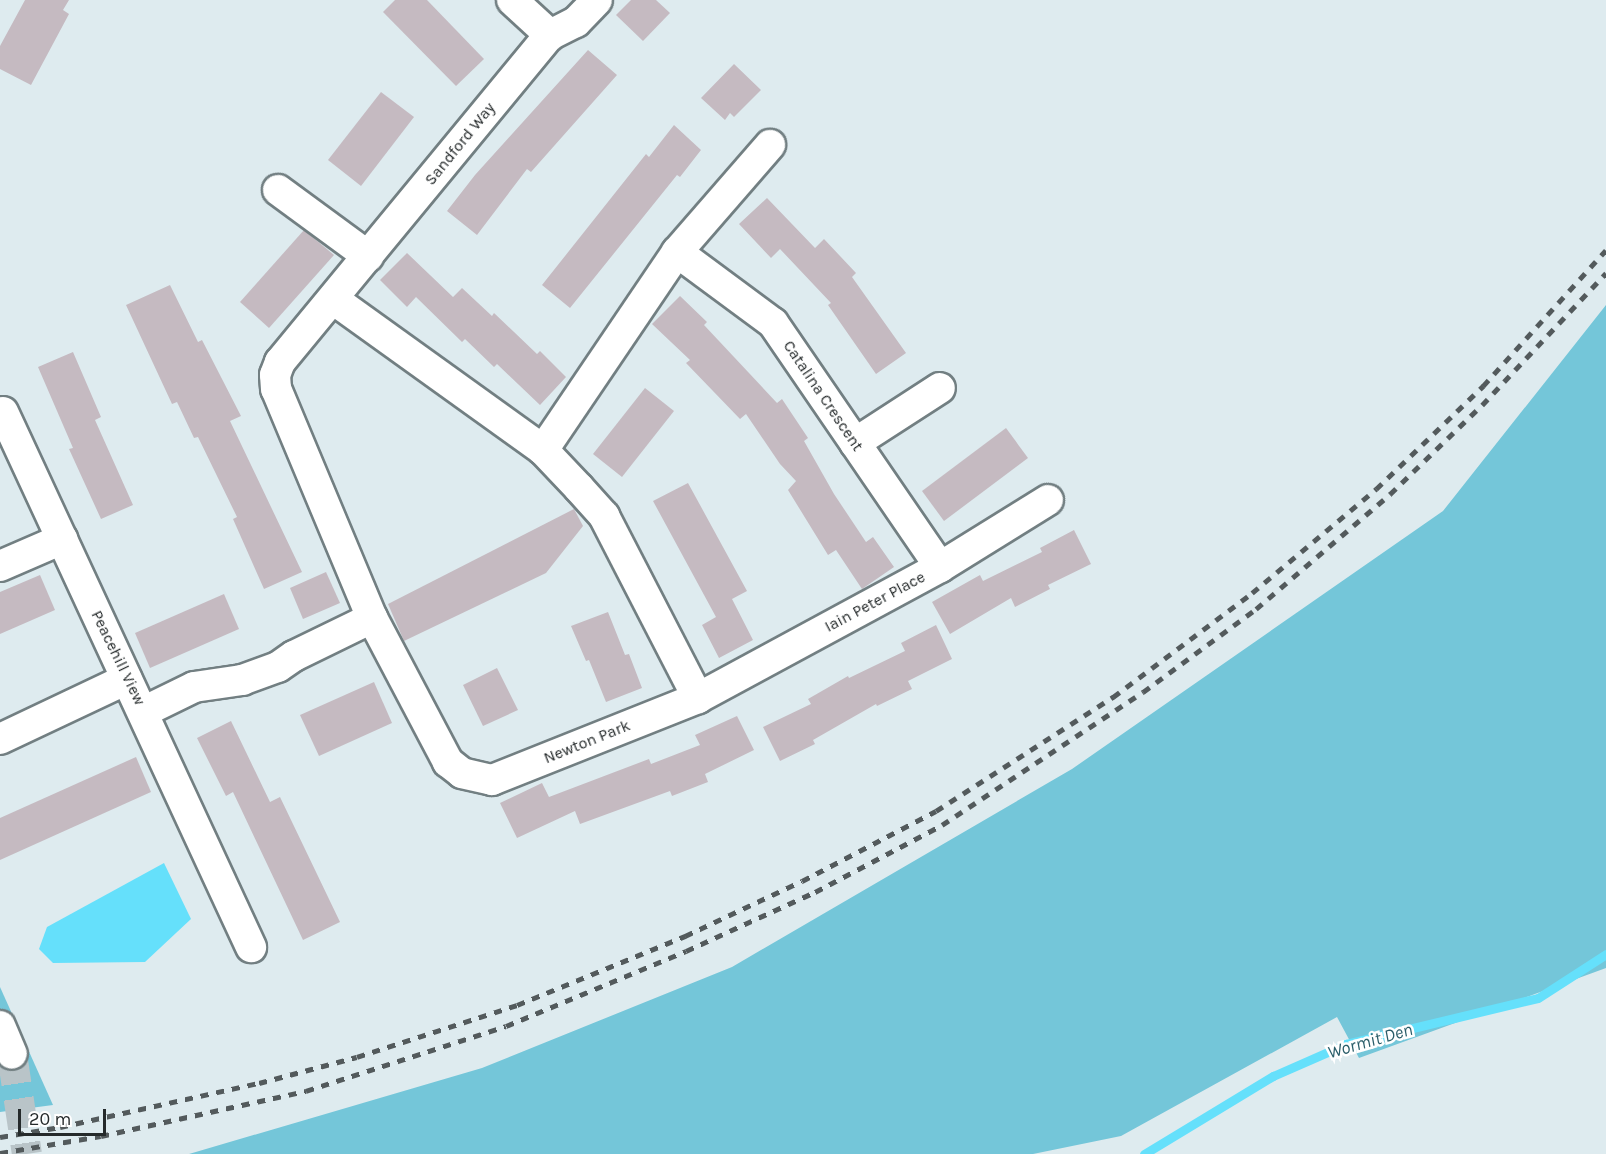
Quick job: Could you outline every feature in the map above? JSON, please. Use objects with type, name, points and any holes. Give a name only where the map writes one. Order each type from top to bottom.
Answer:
[{"type":"street","points":[[512,0],[550,35]]},
{"type":"street","name":"Sandford Way","points":[[333,299],[550,35],[576,22],[597,0]]},
{"type":"street","points":[[543,450],[677,252],[770,145]]},
{"type":"street","points":[[278,190],[368,256]]},
{"type":"street","name":"Catalina Crescent","points":[[677,252],[773,323],[940,567]]},
{"type":"street","points":[[333,299],[543,450],[604,516],[698,698]]},
{"type":"street","name":"Newton Park","points":[[333,299],[280,362],[275,375],[276,389],[372,618],[448,762],[473,778],[492,780],[698,698]]},
{"type":"street","points":[[855,443],[940,388]]},
{"type":"street","name":"Peacehill View","points":[[3,412],[142,712],[194,687],[242,680],[278,667],[294,656],[372,618]]},
{"type":"street","name":"Iain Peter Place","points":[[698,698],[940,567],[1048,500]]},
{"type":"street","points":[[0,566],[62,539]]},
{"type":"street","points":[[0,739],[127,679]]},
{"type":"street","points":[[142,712],[251,946]]},
{"type":"street","points":[[0,1026],[12,1054]]},
{"type":"shaded area","points":[[1606,305],[1606,968],[1359,1058],[1337,1017],[1121,1136],[1033,1154],[189,1154],[482,1068],[732,967],[1072,769],[1443,511]]},
{"type":"shaded area","points":[[164,863],[191,919],[145,962],[53,963],[39,949],[47,927]]},
{"type":"shaded area","points":[[0,987],[53,1105],[0,1112]]},
{"type":"building","points":[[25,0],[69,0],[63,10],[69,14],[31,85],[0,69],[0,46]]},
{"type":"building","points":[[395,0],[427,0],[484,59],[456,86],[383,12]]},
{"type":"building","points":[[631,0],[656,0],[670,13],[643,41],[616,15]]},
{"type":"building","points":[[588,50],[617,75],[531,172],[527,169],[477,235],[447,211],[475,175]]},
{"type":"building","points":[[734,64],[761,90],[734,117],[730,113],[725,120],[701,98]]},
{"type":"building","points":[[381,92],[414,117],[361,186],[328,160]]},
{"type":"building","points":[[674,125],[701,150],[680,177],[677,175],[570,308],[542,285],[646,154],[649,157]]},
{"type":"building","points":[[767,198],[815,248],[824,239],[856,273],[852,277],[906,353],[876,374],[828,305],[831,303],[780,249],[771,258],[739,224]]},
{"type":"building","points":[[304,230],[334,255],[269,328],[240,302]]},
{"type":"building","points":[[407,253],[453,297],[462,288],[492,316],[494,313],[537,354],[540,351],[566,377],[540,405],[497,364],[494,367],[465,339],[462,342],[416,297],[407,307],[380,280]]},
{"type":"building","points":[[170,285],[198,342],[202,340],[241,416],[230,421],[302,572],[264,589],[233,519],[237,517],[198,437],[194,438],[177,402],[172,404],[126,305]]},
{"type":"building","points":[[680,296],[707,322],[704,325],[777,403],[782,399],[808,438],[804,441],[834,494],[866,542],[873,537],[894,567],[862,589],[836,550],[828,555],[788,490],[796,481],[780,464],[746,414],[740,419],[686,363],[690,360],[652,324]]},
{"type":"building","points":[[73,352],[101,417],[95,420],[133,505],[101,519],[69,449],[73,448],[38,367]]},
{"type":"building","points":[[645,388],[674,411],[622,477],[593,454]]},
{"type":"building","points":[[1006,428],[1028,458],[944,521],[922,491]]},
{"type":"building","points":[[688,483],[747,591],[732,599],[753,640],[719,658],[702,625],[716,617],[653,501]]},
{"type":"building","points":[[574,509],[583,526],[546,573],[404,641],[388,604]]},
{"type":"building","points":[[1074,530],[1091,564],[1048,585],[1050,589],[1015,607],[1011,598],[950,634],[932,602],[980,575],[983,581],[1042,552],[1040,548]]},
{"type":"building","points":[[326,572],[340,603],[303,619],[290,588]]},
{"type":"building","points":[[40,575],[55,610],[0,634],[0,592]]},
{"type":"building","points":[[224,594],[239,629],[150,668],[135,633]]},
{"type":"building","points":[[608,612],[625,655],[629,654],[642,688],[606,702],[589,660],[586,661],[571,626]]},
{"type":"building","points":[[936,625],[952,659],[908,681],[912,689],[877,706],[876,704],[813,740],[815,744],[780,761],[763,727],[811,704],[808,699],[848,676],[849,678],[905,651],[901,643]]},
{"type":"building","points":[[497,668],[518,710],[483,726],[463,685]]},
{"type":"building","points":[[374,682],[392,723],[319,756],[300,715]]},
{"type":"building","points":[[737,716],[754,750],[705,774],[708,782],[672,796],[670,791],[580,824],[575,811],[517,838],[500,803],[542,783],[549,797],[649,759],[651,764],[700,745],[695,735]]},
{"type":"building","points":[[231,721],[270,802],[280,797],[340,922],[303,940],[233,792],[226,796],[197,738]]},
{"type":"building","points":[[136,757],[151,792],[0,860],[0,818]]},
{"type":"waterway","name":"Wormit Den","points":[[1144,1154],[1273,1076],[1346,1044],[1538,998],[1606,954]]},
{"type":"tunnel","points":[[12,1054],[27,1154]]},
{"type":"railway","points":[[0,1137],[60,1127],[259,1083],[357,1057],[517,1005],[685,936],[802,881],[936,811],[1113,697],[1252,593],[1376,489],[1483,386],[1606,250]]},
{"type":"railway","points":[[0,1153],[101,1136],[306,1091],[506,1026],[686,951],[815,892],[942,825],[1143,692],[1256,609],[1390,494],[1482,405],[1606,273]]}]
